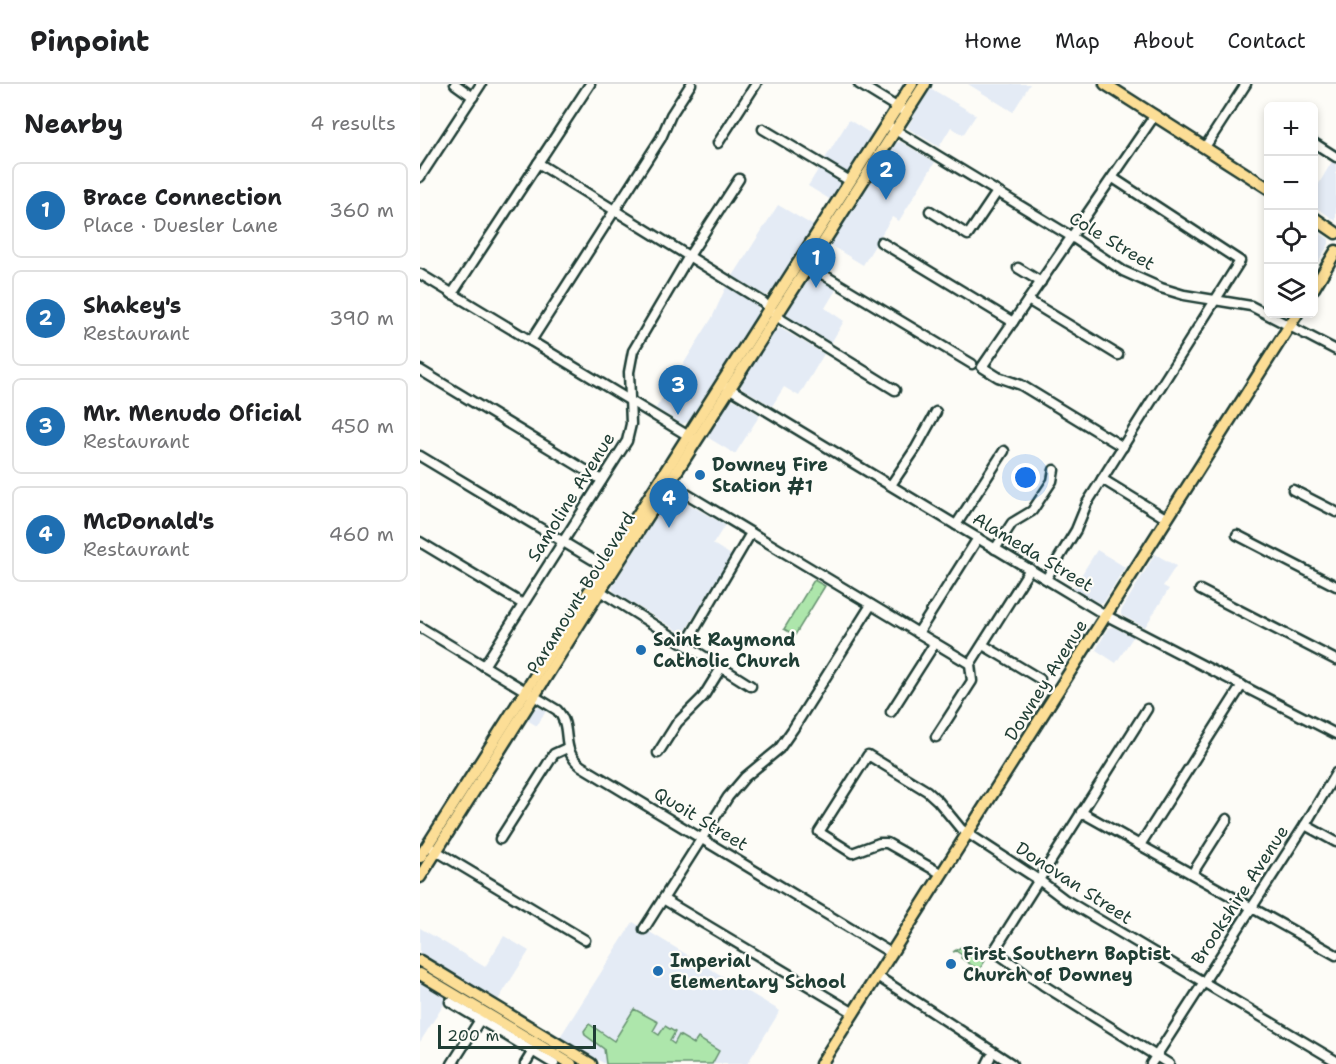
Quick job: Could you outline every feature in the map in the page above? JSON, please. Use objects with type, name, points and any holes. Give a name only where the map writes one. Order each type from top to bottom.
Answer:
[{"type":"main road","name":"Paramount Boulevard","points":[[902,110],[912,84]]},
{"type":"main road","name":"Paramount Boulevard","points":[[773,312],[809,266],[902,110],[925,84]]},
{"type":"main road","points":[[1104,84],[1264,185]]},
{"type":"main road","name":"Paramount Boulevard","points":[[608,569],[670,484],[693,438],[773,312],[850,181],[891,127]]},
{"type":"main road","points":[[1318,221],[1336,233]]},
{"type":"main road","points":[[1318,281],[1336,251]]},
{"type":"main road","name":"Downey Avenue","points":[[821,1064],[1295,318]]},
{"type":"main road","name":"Paramount Boulevard","points":[[420,877],[432,848],[608,569],[669,464],[693,438]]},
{"type":"main road","points":[[669,464],[667,481],[670,484]]},
{"type":"main road","name":"Paramount Boulevard","points":[[420,857],[432,848]]},
{"type":"main road","points":[[420,961],[591,1064]]},
{"type":"main road","points":[[420,974],[482,1016],[571,1064]]},
{"type":"street","points":[[455,84],[473,97]]},
{"type":"street","points":[[420,177],[481,84]]},
{"type":"street","points":[[452,294],[590,84]]},
{"type":"street","points":[[531,340],[661,138],[671,114],[691,84]]},
{"type":"street","points":[[718,143],[756,84]]},
{"type":"street","points":[[860,84],[902,110]]},
{"type":"street","points":[[1205,147],[1246,84]]},
{"type":"street","points":[[1123,447],[1021,385],[997,377],[982,367],[1155,115]]},
{"type":"street","name":"Cole Street","points":[[891,127],[1072,237],[1123,271],[1184,295],[1251,306],[1336,350]]},
{"type":"street","points":[[763,129],[850,181]]},
{"type":"street","points":[[1318,146],[1336,157]]},
{"type":"street","points":[[538,163],[689,256],[782,320],[895,390]]},
{"type":"street","points":[[1046,579],[1076,530],[1084,509],[1102,479],[1240,261],[1113,178]]},
{"type":"street","name":"Samoline Avenue","points":[[484,666],[628,436],[631,424],[629,372],[633,351],[689,256],[739,179]]},
{"type":"street","points":[[930,212],[968,236],[997,192]]},
{"type":"street","points":[[881,242],[1013,322]]},
{"type":"street","points":[[809,266],[972,364]]},
{"type":"street","points":[[1018,268],[1041,282]]},
{"type":"street","points":[[420,274],[693,438]]},
{"type":"street","points":[[1028,300],[1118,355]]},
{"type":"street","points":[[420,370],[602,480]]},
{"type":"street","name":"Alameda Street","points":[[726,386],[1107,615],[1336,734]]},
{"type":"street","points":[[891,485],[916,448],[936,412]]},
{"type":"street","points":[[956,525],[1004,451]]},
{"type":"street","points":[[420,456],[608,569]]},
{"type":"street","points":[[995,549],[1011,524],[1032,511],[1052,481],[1054,470]]},
{"type":"street","points":[[1102,479],[1167,519]]},
{"type":"street","points":[[670,484],[970,664]]},
{"type":"street","points":[[1293,490],[1336,512]]},
{"type":"street","points":[[686,644],[751,533]]},
{"type":"street","points":[[1237,535],[1336,586]]},
{"type":"street","points":[[918,633],[978,538]]},
{"type":"street","points":[[420,542],[523,604]]},
{"type":"street","points":[[936,737],[972,681],[970,664],[1030,569]]},
{"type":"street","points":[[596,588],[751,686]]},
{"type":"street","points":[[1200,590],[1336,660]]},
{"type":"street","points":[[644,929],[734,790],[779,749],[871,605]]},
{"type":"street","points":[[420,627],[554,708],[562,716],[567,748],[554,754],[500,839]]},
{"type":"street","points":[[891,712],[934,643]]},
{"type":"street","points":[[982,645],[1040,679]]},
{"type":"street","points":[[658,753],[677,723],[703,697],[721,668]]},
{"type":"street","points":[[1140,845],[1242,685]]},
{"type":"street","points":[[1147,709],[994,951],[1044,986],[1169,1064]]},
{"type":"street","name":"Quoit Street","points":[[567,748],[572,758],[581,766],[891,953]]},
{"type":"street","name":"Donovan Street","points":[[942,874],[890,844],[879,843],[852,853],[819,832],[868,755],[933,796],[961,829],[1064,899],[1336,1061]]},
{"type":"street","name":"Brookshire Avenue","points":[[1151,1064],[1336,773]]},
{"type":"street","points":[[1081,812],[1336,955]]},
{"type":"street","points":[[1192,874],[1227,819]]},
{"type":"street","points":[[1305,825],[1336,842]]},
{"type":"street","points":[[432,848],[585,940]]},
{"type":"street","points":[[663,899],[854,1014]]},
{"type":"street","points":[[877,976],[1012,1064]]},
{"type":"street","points":[[450,1002],[482,1016],[554,1064]]},
{"type":"street","points":[[452,1064],[482,1016]]},
{"type":"street","points":[[525,1064],[532,1051]]},
{"type":"shaded area","points":[[968,84],[1030,84],[1013,112]]},
{"type":"shaded area","points":[[930,88],[976,115],[963,135],[951,127],[939,147],[909,129],[908,126]]},
{"type":"shaded area","points":[[849,120],[873,135],[831,200],[808,186]]},
{"type":"shaded area","points":[[901,142],[935,162],[899,221],[892,217],[863,265],[830,245],[894,143]]},
{"type":"shaded area","points":[[1334,158],[1336,160],[1336,221],[1318,209],[1318,185]]},
{"type":"shaded area","points":[[778,205],[814,226],[776,288],[766,296],[733,276]]},
{"type":"shaded area","points":[[1318,232],[1329,239],[1329,244],[1318,262]]},
{"type":"shaded area","points":[[812,272],[837,288],[825,308],[844,321],[831,343],[786,315]]},
{"type":"shaded area","points":[[726,287],[758,306],[758,312],[688,422],[682,424],[656,408],[712,318]]},
{"type":"shaded area","points":[[780,328],[824,354],[799,396],[784,387],[772,406],[742,388],[741,385],[776,330]]},
{"type":"shaded area","points":[[731,400],[735,400],[760,415],[735,454],[707,437]]},
{"type":"shaded area","points":[[671,494],[725,525],[713,544],[731,555],[684,633],[614,592],[612,587]]},
{"type":"shaded area","points":[[1097,550],[1125,567],[1104,602],[1099,603],[1073,588]]},
{"type":"shaded area","points":[[1155,554],[1176,566],[1163,586],[1169,589],[1145,627],[1121,615],[1121,611]]},
{"type":"shaded area","points":[[1113,627],[1133,637],[1116,663],[1096,650],[1108,628]]},
{"type":"shaded area","points":[[539,707],[546,711],[537,726],[527,720],[534,709]]},
{"type":"shaded area","name":"Imperial Elementary School","points":[[633,922],[780,1011],[747,1064],[605,1064],[560,1037]]},
{"type":"shaded area","points":[[420,928],[485,967],[504,936],[529,951],[498,1000],[420,953]]},
{"type":"shaded area","points":[[420,981],[448,998],[420,1042]]},
{"type":"green space","points":[[814,580],[825,586],[795,635],[784,629]]},
{"type":"green space","points":[[961,947],[968,947],[983,956],[985,961],[979,970],[961,958],[962,955],[956,951],[953,952]]},
{"type":"green space","points":[[634,1009],[658,1022],[653,1031],[659,1035],[665,1026],[675,1032],[670,1041],[674,1044],[679,1035],[694,1044],[698,1038],[719,1051],[712,1064],[606,1064],[604,1049],[585,1035],[584,1031],[589,1024],[614,1041]]},
{"type":"place","name":"Shakey's","points":[[886,200]]},
{"type":"place","name":"Brace Connection","points":[[816,288]]},
{"type":"place","name":"Mr. Menudo Oficial","points":[[678,415]]},
{"type":"place","name":"Downey Fire Station #1","points":[[700,475]]},
{"type":"place","name":"McDonald's","points":[[669,528]]},
{"type":"place","name":"Saint Raymond Catholic Church","points":[[641,650]]},
{"type":"place","name":"First Southern Baptist Church of Downey","points":[[951,964]]},
{"type":"place","name":"Imperial Elementary School","points":[[658,971]]}]
